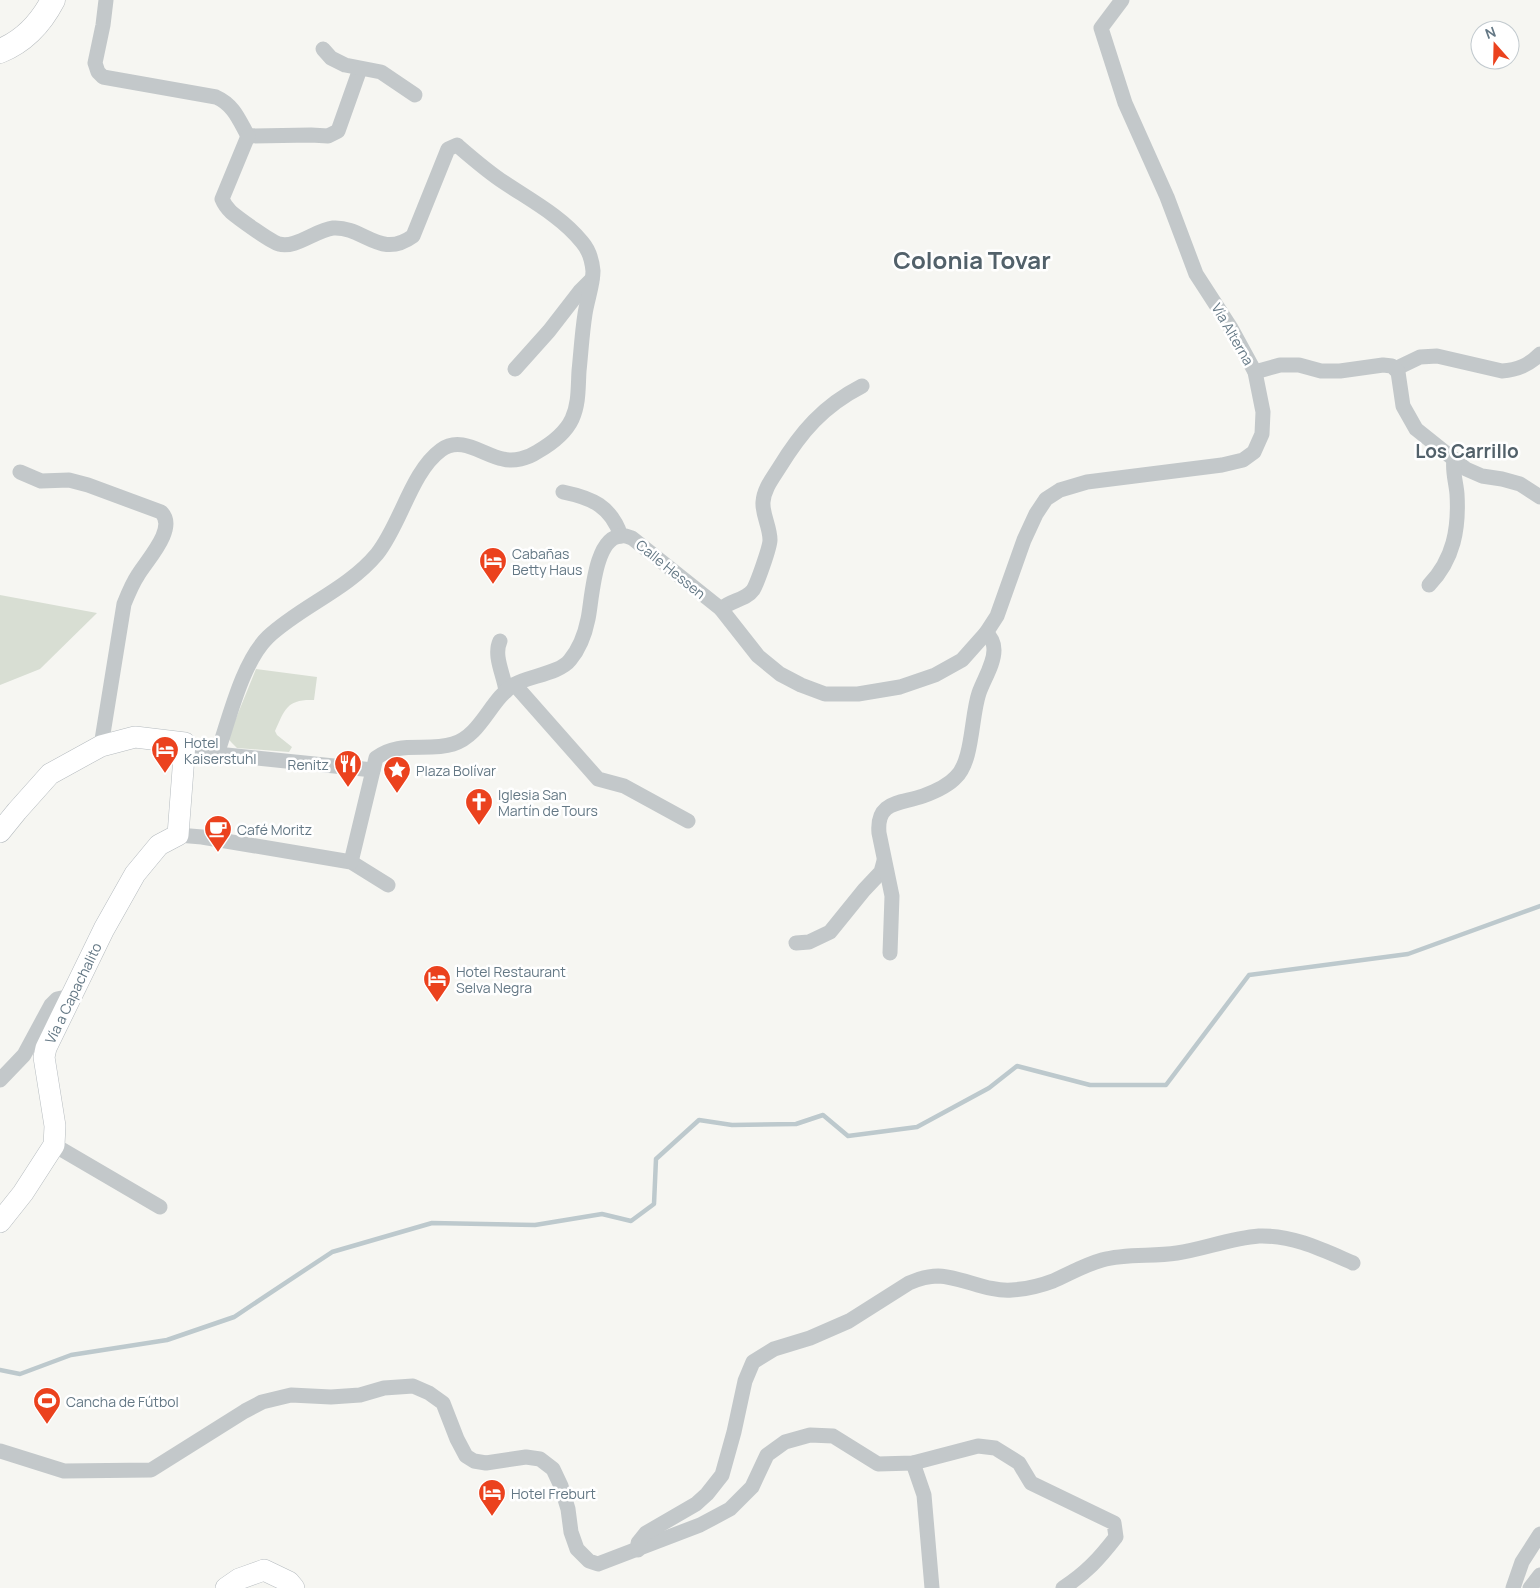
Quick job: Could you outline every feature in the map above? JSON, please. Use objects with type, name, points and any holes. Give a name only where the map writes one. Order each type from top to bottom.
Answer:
[{"type":"main road","points":[[0,51],[13,46],[30,33],[46,13],[53,0]]},
{"type":"street","points":[[106,0],[95,63],[98,72],[103,77],[225,101],[233,108],[248,136]]},
{"type":"street","name":"Vía Alterna","points":[[986,633],[997,616],[1024,540],[1036,514],[1046,499],[1060,490],[1087,482],[1243,460],[1254,452],[1262,434],[1263,412],[1255,372],[1231,328],[1196,274],[1167,196],[1125,102],[1101,28],[1122,0]]},
{"type":"street","points":[[323,49],[331,58],[360,69],[381,72],[415,95]]},
{"type":"street","points":[[248,136],[328,136],[334,134],[338,131],[360,69]]},
{"type":"street","points":[[217,754],[247,667],[260,646],[277,630],[352,578],[376,555],[396,524],[421,473],[437,454],[449,445],[462,444],[505,460],[515,460],[535,454],[563,434],[572,419],[577,400],[582,336],[592,278],[592,264],[586,249],[564,224],[506,184],[457,145],[448,149],[413,236],[404,242],[392,245],[373,241],[344,229],[334,228],[286,245],[277,244],[231,212],[222,199],[248,136]]},
{"type":"street","points":[[515,369],[592,278]]},
{"type":"street","points":[[1395,369],[1420,357],[1437,356],[1502,371],[1527,364],[1540,354]]},
{"type":"street","points":[[1255,372],[1280,365],[1299,365],[1321,371],[1340,371],[1388,365],[1395,369],[1399,377],[1400,396],[1403,406],[1416,429],[1466,469],[1482,476],[1520,484],[1540,497]]},
{"type":"street","points":[[721,609],[728,602],[746,597],[755,587],[770,541],[763,504],[767,486],[799,436],[819,414],[862,386]]},
{"type":"street","points":[[1429,584],[1436,578],[1447,562],[1455,539],[1457,493],[1453,474],[1454,459]]},
{"type":"street","points":[[20,472],[41,480],[69,480],[88,485],[161,512],[165,518],[163,536],[139,572],[124,604],[101,746]]},
{"type":"street","points":[[563,492],[586,498],[605,509],[617,524],[621,536]]},
{"type":"street","name":"Calle Hessen","points":[[373,770],[376,758],[384,752],[395,748],[453,744],[465,738],[482,721],[491,706],[510,688],[568,663],[579,649],[588,618],[593,585],[601,556],[606,545],[614,538],[621,536],[632,538],[721,609],[758,656],[780,674],[801,685],[825,694],[858,694],[900,686],[935,675],[962,660],[986,633]]},
{"type":"street","points":[[890,954],[892,896],[878,822],[884,811],[895,803],[922,796],[956,778],[965,762],[978,694],[992,662],[994,649],[991,638],[986,633]]},
{"type":"street","points":[[500,641],[497,647],[498,655],[510,688],[598,779],[624,786],[688,821]]},
{"type":"street","points":[[0,832],[50,774],[101,746],[135,737],[185,743],[217,754],[373,770],[351,862]]},
{"type":"street","points":[[185,743],[178,835],[202,837],[351,862],[388,886]]},
{"type":"street","name":"Vía a Capachalito","points":[[54,1144],[55,1126],[44,1057],[46,1048],[104,929],[135,874],[159,845],[178,835]]},
{"type":"street","points":[[796,943],[810,942],[830,932],[881,872],[884,861]]},
{"type":"street","points":[[0,1080],[24,1055],[51,1005],[57,999],[71,996]]},
{"type":"street","points":[[0,1222],[23,1193],[54,1144],[160,1207]]},
{"type":"street","points":[[638,1550],[638,1543],[646,1533],[696,1504],[707,1494],[722,1474],[734,1432],[745,1381],[753,1362],[774,1349],[810,1338],[849,1321],[909,1283],[919,1279],[939,1276],[999,1290],[1022,1289],[1054,1280],[1085,1265],[1109,1258],[1177,1253],[1258,1236],[1302,1242],[1353,1263]]},
{"type":"street","points":[[0,1452],[64,1471],[151,1470],[262,1402],[291,1395],[331,1397],[360,1395],[384,1388],[413,1386],[429,1393],[443,1403],[457,1440],[466,1456],[474,1462],[486,1463],[526,1457],[540,1459],[553,1468],[568,1509],[571,1532],[577,1549],[589,1561],[598,1564],[700,1525],[730,1509],[752,1487],[767,1454],[785,1442],[810,1435],[833,1436],[878,1464],[913,1463],[978,1446],[995,1448],[1019,1463],[1031,1483],[1114,1524],[1116,1537],[1105,1552],[1084,1574],[1063,1588]]},
{"type":"street","points":[[913,1463],[924,1495],[932,1588]]},
{"type":"street","points":[[1513,1588],[1522,1562],[1540,1534]]},
{"type":"street","points":[[226,1588],[239,1579],[264,1570],[289,1582],[294,1588]]},
{"type":"street","points":[[1530,1588],[1540,1575]]},
{"type":"shaded area","points":[[0,595],[97,613],[40,669],[0,685]]},
{"type":"shaded area","points":[[256,669],[317,677],[314,700],[298,701],[288,707],[275,731],[277,735],[292,747],[289,752],[237,748],[228,738]]},
{"type":"waterway","points":[[0,1370],[20,1374],[71,1355],[167,1340],[234,1317],[332,1252],[432,1223],[535,1225],[602,1214],[631,1221],[654,1204],[656,1159],[699,1120],[732,1125],[796,1124],[823,1115],[848,1136],[917,1127],[989,1088],[1017,1066],[1090,1085],[1166,1085],[1249,975],[1408,954],[1540,906]]},
{"type":"place","name":"Cabañas Betty Haus","points":[[493,585]]},
{"type":"place","name":"Hotel Kaiserstuhl","points":[[165,774]]},
{"type":"place","name":"Renitz","points":[[348,788]]},
{"type":"place","name":"Plaza Bolívar","points":[[397,794]]},
{"type":"place","name":"Iglesia San Martín de Tours","points":[[479,826]]},
{"type":"place","name":"Café Moritz","points":[[218,853]]},
{"type":"place","name":"Hotel Restaurant Selva Negra","points":[[437,1003]]},
{"type":"place","name":"Cancha de Fútbol","points":[[47,1425]]},
{"type":"place","name":"Hotel Freburt","points":[[492,1517]]},
{"type":"district","name":"Colonia Tovar","points":[[972,259]]},
{"type":"district","name":"Los Carrillo","points":[[1467,451]]}]
